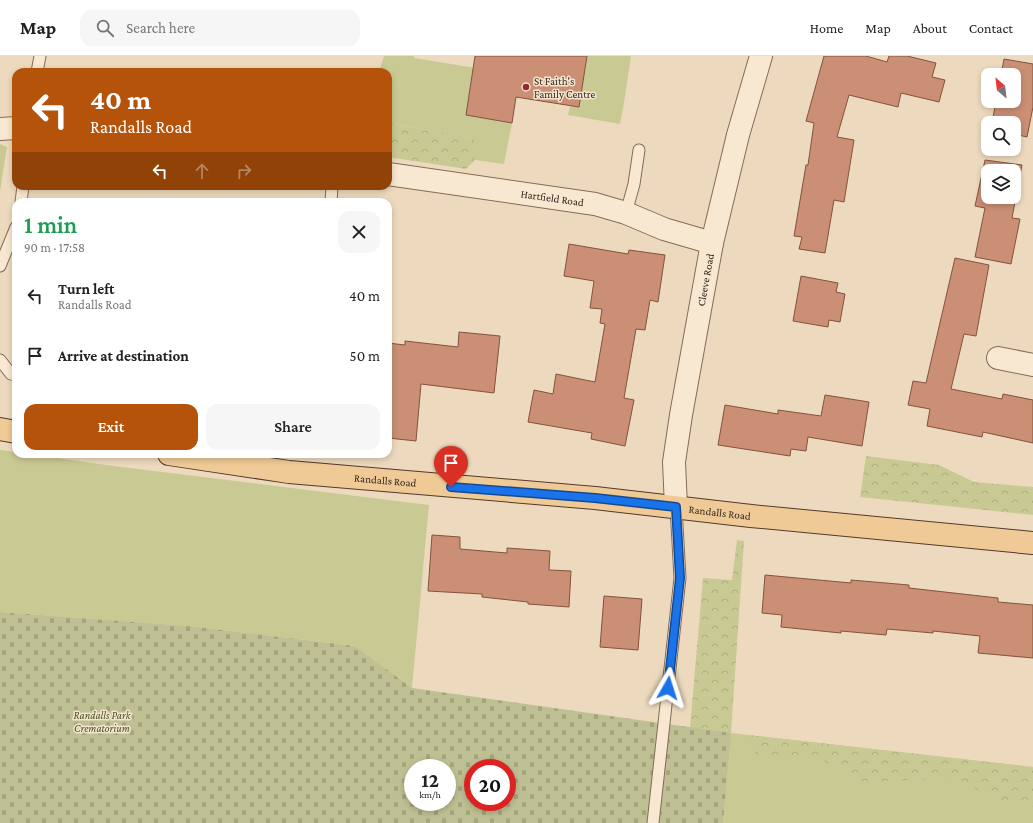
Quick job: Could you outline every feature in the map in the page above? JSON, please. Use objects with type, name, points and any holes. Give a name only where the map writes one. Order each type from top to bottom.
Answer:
[{"type":"main road","points":[[0,429],[12,431]]},
{"type":"main road","name":"Randalls Road","points":[[196,458],[289,472],[595,498],[759,517],[1033,543]]},
{"type":"street","name":"Cleeve Road","points":[[676,507],[675,456],[712,243],[738,135],[761,56]]},
{"type":"street","points":[[0,129],[12,128]]},
{"type":"street","name":"Hartfield Road","points":[[392,175],[595,204],[626,213],[664,229],[712,243]]},
{"type":"street","points":[[998,358],[1033,365]]},
{"type":"lane","points":[[38,68],[40,56]]},
{"type":"lane","points":[[626,213],[634,184],[639,150]]},
{"type":"lane","points":[[0,266],[12,237]]},
{"type":"lane","points":[[0,360],[12,374]]},
{"type":"lane","points":[[653,823],[680,578],[676,507]]},
{"type":"green space","points":[[384,56],[414,56],[414,58],[476,68],[511,77],[473,71],[466,115],[512,123],[504,164],[475,160],[473,138],[392,124],[392,68],[380,68]]},
{"type":"green space","points":[[587,56],[631,56],[620,124],[568,115],[570,106],[579,107]]},
{"type":"green space","points":[[392,124],[474,138],[475,160],[466,169],[392,158]]},
{"type":"green space","points":[[0,144],[7,147],[0,191]]},
{"type":"green space","points":[[0,450],[12,452],[12,458],[57,458],[429,505],[412,688],[355,646],[189,626],[0,612]]},
{"type":"green space","points":[[866,456],[939,465],[974,482],[1033,487],[1033,515],[860,497]]},
{"type":"green space","points":[[737,540],[744,541],[731,733],[723,823],[684,823],[690,727],[703,578],[732,580]]},
{"type":"green space","name":"Randalls Park Crematorium","points":[[0,612],[189,626],[355,646],[412,688],[731,733],[723,823],[0,823]]},
{"type":"green space","points":[[731,733],[1033,767],[1033,823],[723,823]]},
{"type":"green space","points":[[748,735],[1033,767],[1033,807],[997,802],[958,778],[857,782],[822,760],[758,759]]},
{"type":"building","name":"St Faith's Family Centre","points":[[475,56],[587,56],[579,107],[516,97],[512,123],[466,115]]},
{"type":"building","points":[[824,56],[866,56],[887,62],[889,56],[907,56],[936,63],[932,77],[945,80],[939,102],[901,93],[898,107],[849,95],[837,137],[854,140],[844,202],[834,200],[825,253],[799,249],[802,237],[794,236],[806,165],[808,165],[814,123],[806,121]]},
{"type":"building","points":[[1004,59],[1033,64],[1033,107],[1027,137],[1021,136],[1021,116],[993,116],[995,108],[1021,108],[1021,68],[1002,68]]},
{"type":"building","points":[[985,160],[1015,164],[984,164]]},
{"type":"building","points":[[981,178],[981,204],[1015,204],[1012,218],[1020,219],[1011,264],[975,257],[985,208],[975,206]]},
{"type":"building","points":[[569,244],[628,254],[629,250],[665,255],[658,302],[650,300],[645,330],[636,329],[624,398],[634,400],[625,446],[591,439],[592,433],[528,422],[534,390],[553,394],[556,374],[595,382],[605,324],[600,323],[602,309],[590,308],[594,281],[564,276]]},
{"type":"building","points":[[955,258],[989,265],[976,336],[964,334],[951,389],[1002,399],[1003,394],[1033,400],[1033,443],[983,432],[982,437],[927,426],[930,409],[908,405],[913,381],[926,383]]},
{"type":"building","points":[[801,276],[838,283],[836,292],[845,294],[840,322],[829,320],[828,327],[793,321]]},
{"type":"building","points":[[459,332],[500,336],[494,393],[421,384],[416,441],[392,438],[392,343],[405,345],[405,341],[458,347]]},
{"type":"building","points":[[825,395],[869,402],[862,446],[808,437],[806,451],[791,449],[790,456],[718,445],[725,405],[778,414],[778,410],[821,416]]},
{"type":"building","points":[[432,535],[460,537],[460,549],[507,553],[507,548],[550,551],[549,570],[571,571],[569,607],[528,604],[528,602],[482,597],[482,594],[428,591]]},
{"type":"building","points":[[765,575],[851,583],[851,580],[909,585],[909,588],[998,598],[998,602],[1033,605],[1033,658],[978,653],[980,636],[933,631],[933,633],[887,629],[886,635],[841,631],[841,633],[781,627],[782,615],[762,613]]},
{"type":"building","points":[[604,596],[642,599],[638,650],[600,647]]},
{"type":"place","name":"St Faith's Family Centre","points":[[526,87]]},
{"type":"route","points":[[451,487],[595,498],[676,507],[680,578],[668,688]]}]
